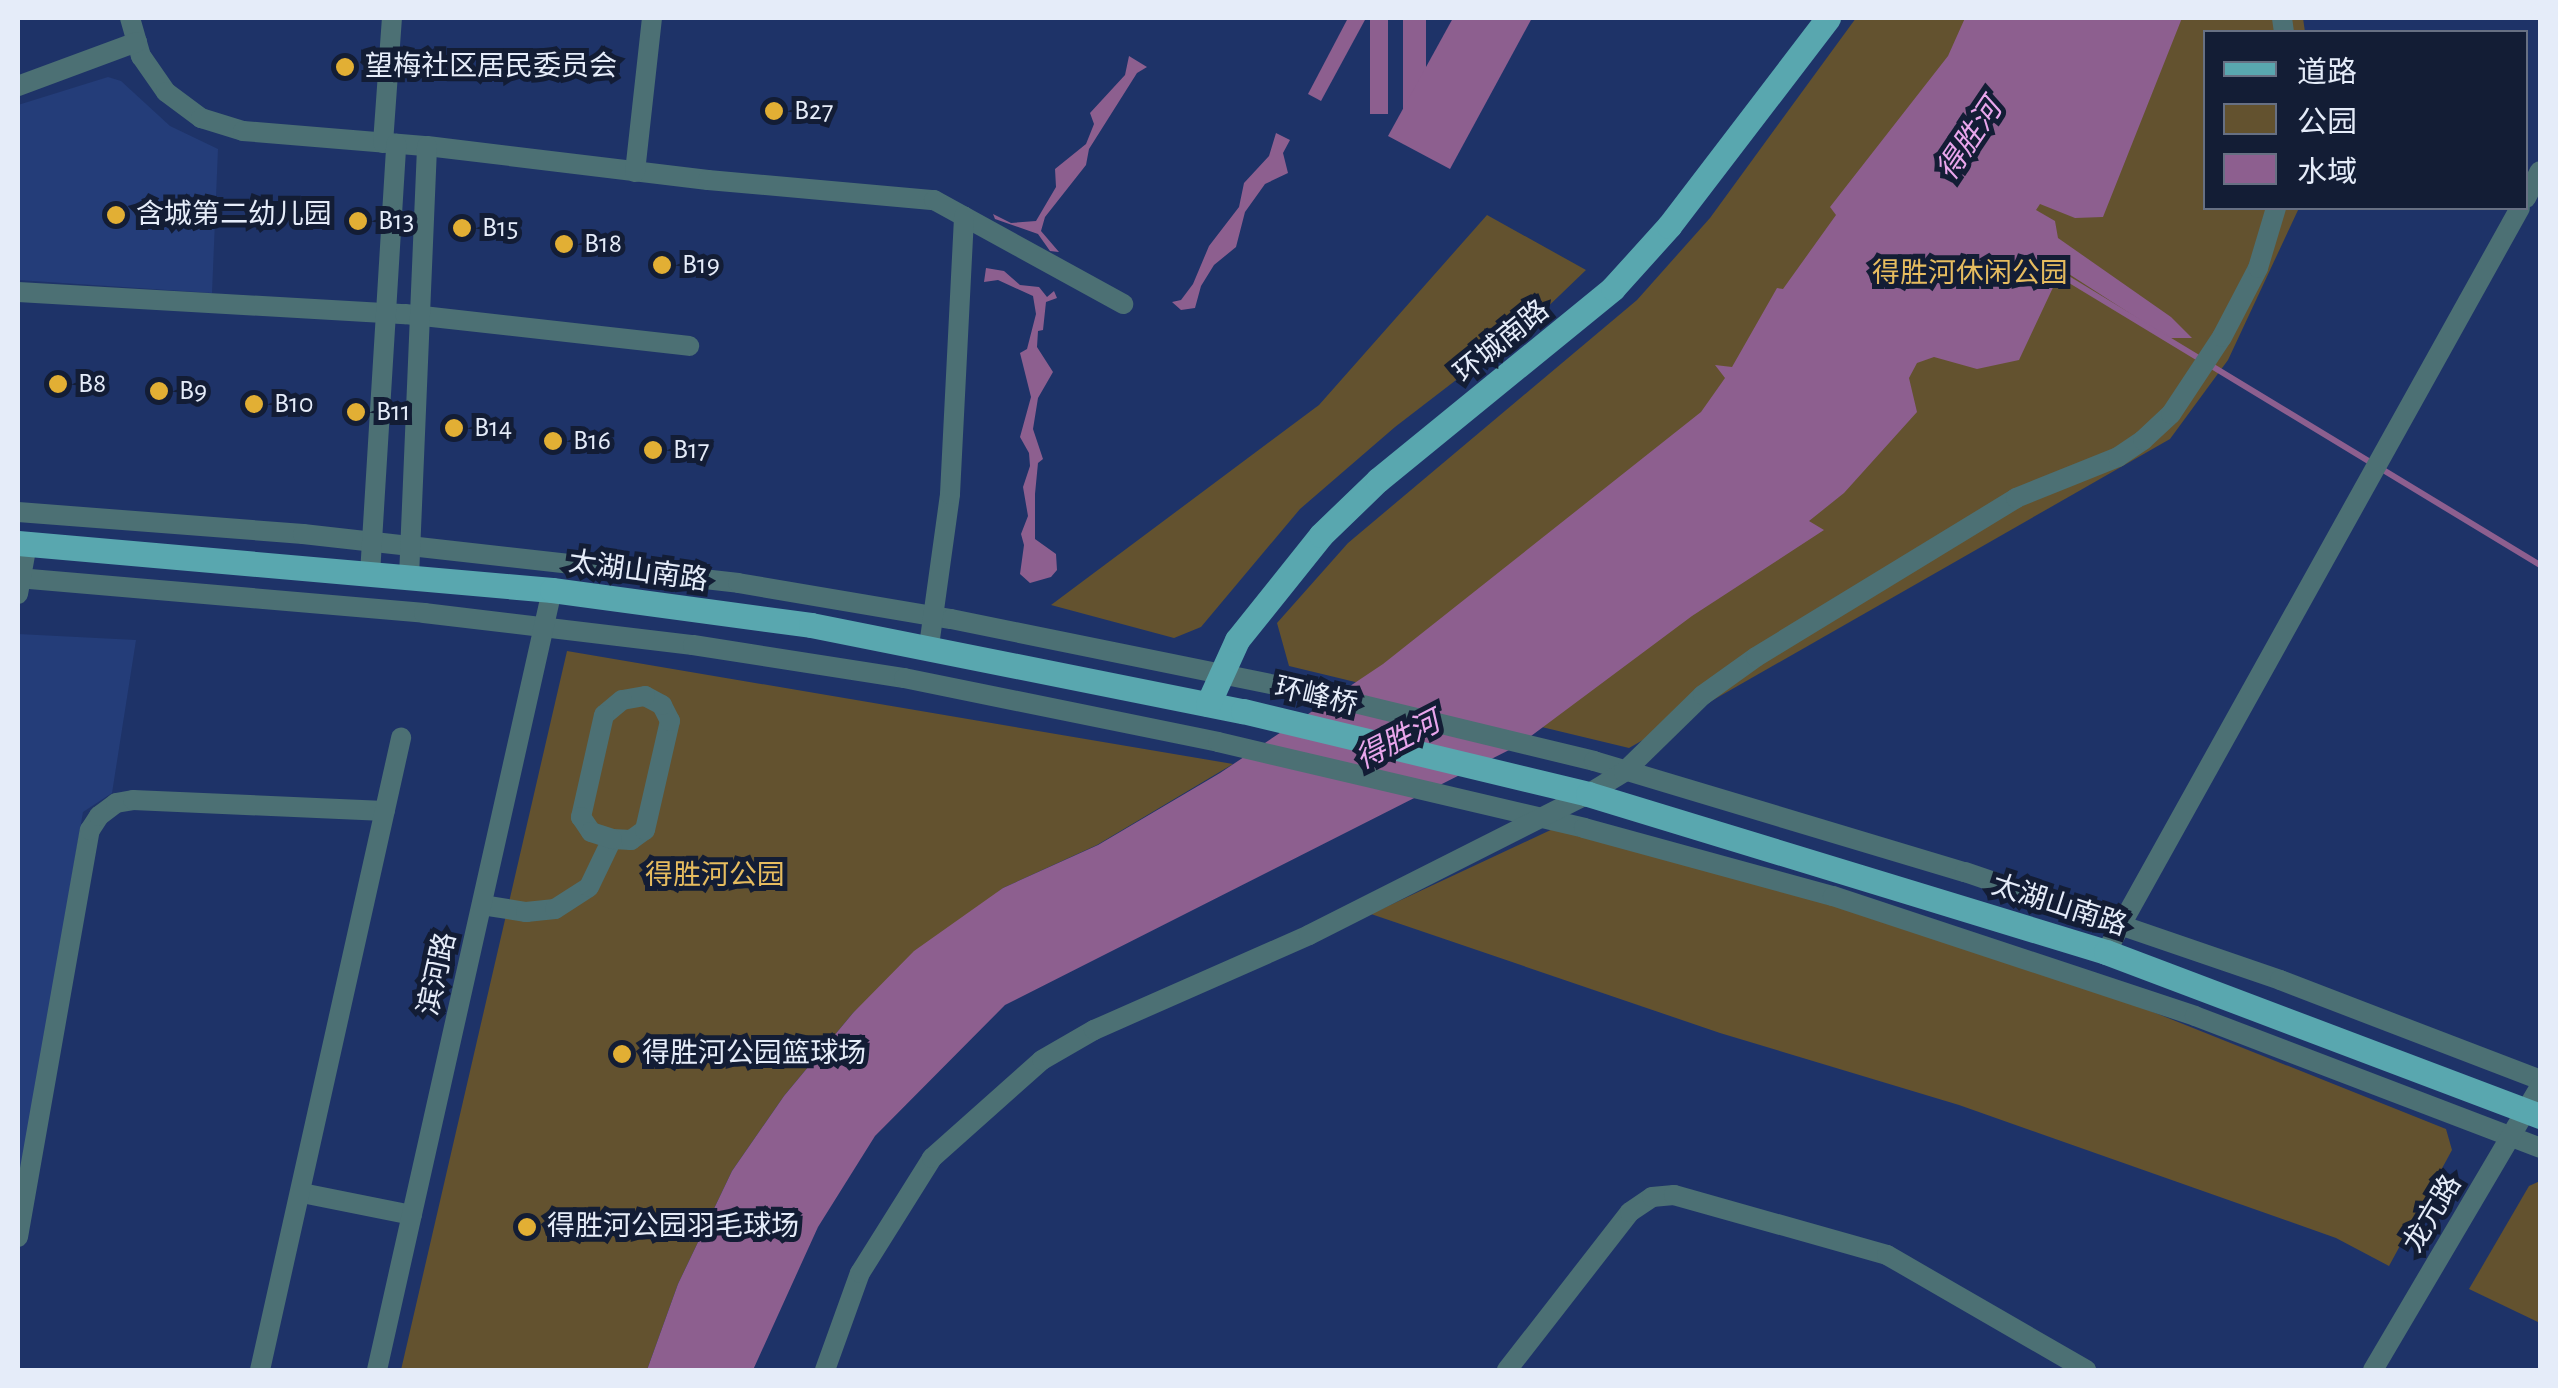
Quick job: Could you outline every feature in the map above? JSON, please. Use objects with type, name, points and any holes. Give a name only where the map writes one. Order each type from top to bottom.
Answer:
[{"type":"main road","name":"环城南路","points":[[1208,704],[1220,674],[1256,614],[1321,535],[1378,480],[1613,288],[1670,226],[1828,18]]},
{"type":"main road","name":"太湖山南路","points":[[22,544],[552,590],[929,646],[1243,711]]},
{"type":"main road","name":"环峰桥","points":[[1243,711],[1550,784]]},
{"type":"main road","name":"太湖山南路","points":[[1550,784],[2106,952],[2534,1113]]},
{"type":"street","points":[[130,18],[141,56],[166,92],[201,118],[243,131],[428,146],[634,172],[934,200],[1044,264],[1123,304]]},
{"type":"street","points":[[370,574],[386,313],[392,18]]},
{"type":"street","points":[[634,172],[652,18]]},
{"type":"street","points":[[18,86],[137,42]]},
{"type":"street","points":[[408,578],[428,146]]},
{"type":"street","points":[[2528,194],[2540,171]]},
{"type":"street","points":[[825,1370],[860,1273],[932,1158],[1042,1060],[1094,1030],[1309,936],[1588,794],[1624,772],[1703,696],[1756,657],[2016,498],[2118,457],[2143,440],[2197,381],[2258,268],[2275,210]]},
{"type":"street","points":[[2106,952],[2519,210]]},
{"type":"street","points":[[929,646],[950,494],[964,216]]},
{"type":"street","points":[[18,292],[386,313],[688,346]]},
{"type":"street","points":[[18,512],[372,540],[738,583],[933,616],[1301,690],[1594,762],[2070,906],[2280,980],[2540,1083]]},
{"type":"street","points":[[22,544],[18,584],[544,626],[904,678],[1218,742],[1754,872],[1967,938],[2212,1022],[2540,1148]]},
{"type":"street","name":"滨河路","points":[[377,1370],[552,590]]},
{"type":"street","points":[[645,696],[662,705],[670,721],[658,776],[645,830],[631,840],[612,839],[591,832],[581,817],[600,732],[604,715],[622,700],[645,696]]},
{"type":"street","points":[[260,1370],[401,738]]},
{"type":"street","points":[[18,1237],[90,830],[98,816],[116,803],[133,800],[386,810]]},
{"type":"street","points":[[482,906],[526,912],[555,909],[589,887],[612,839]]},
{"type":"street","name":"龙亢路","points":[[2373,1370],[2512,1136],[2534,1113],[2540,1083]]},
{"type":"street","points":[[302,1193],[412,1215]]},
{"type":"street","points":[[1507,1370],[1520,1347],[1630,1212],[1652,1196],[1674,1195],[1887,1255],[2086,1370]]},
{"type":"shaded area","name":"含城第二幼儿园","points":[[108,77],[121,81],[170,126],[218,149],[212,293],[18,280],[18,105]]},
{"type":"shaded area","points":[[18,634],[136,640],[112,793],[83,812],[18,1191]]},
{"type":"green space","name":"得胜河休闲公园","points":[[1856,18],[2303,18],[2305,30],[2203,30],[2203,210],[2298,210],[2228,360],[2170,439],[1629,748],[1289,666],[1277,623],[1348,543],[1637,300],[1710,218]]},
{"type":"green space","points":[[1487,215],[1586,270],[1534,320],[1395,427],[1300,509],[1201,627],[1174,638],[1051,605],[1319,405]]},
{"type":"green space","name":"得胜河公园","points":[[567,651],[1233,764],[1097,845],[1003,888],[853,1013],[784,1096],[732,1171],[678,1284],[647,1370],[401,1370]]},
{"type":"green space","points":[[1572,820],[2088,986],[2446,1129],[2452,1150],[2389,1266],[2336,1238],[1959,1105],[1720,1033],[1371,914]]},
{"type":"green space","points":[[2540,1181],[2540,1323],[2469,1289],[2529,1186]]},
{"type":"water","points":[[1348,18],[1366,18],[1321,101],[1308,94]]},
{"type":"water","points":[[1370,18],[1388,18],[1388,114],[1370,114]]},
{"type":"water","points":[[1403,18],[1426,18],[1426,136],[1403,136]]},
{"type":"water","points":[[1453,18],[1532,18],[1450,169],[1388,136]]},
{"type":"water","name":"得胜河","points":[[1965,18],[2182,18],[2103,217],[2075,218],[2040,204],[2036,210],[2055,221],[2058,238],[2171,317],[2192,338],[2168,338],[2055,265],[2057,279],[2019,360],[1977,369],[1934,357],[1917,363],[1909,378],[1917,412],[1844,493],[1809,521],[1824,530],[1692,616],[1519,745],[1005,1005],[875,1136],[818,1227],[753,1370],[647,1370],[678,1284],[732,1171],[784,1096],[853,1013],[914,951],[1003,888],[1098,845],[1220,773],[1383,664],[1701,412],[1725,378],[1715,365],[1732,367],[1777,288],[1783,289],[1836,215],[1830,207],[1948,56]]},
{"type":"water","points":[[1129,56],[1147,67],[1137,73],[1089,149],[1086,165],[1045,217],[1041,231],[1059,252],[1050,251],[1038,234],[995,219],[993,214],[1011,223],[1036,221],[1056,187],[1055,169],[1086,144],[1094,124],[1090,113],[1125,75]]},
{"type":"water","points":[[1276,133],[1290,140],[1283,153],[1288,173],[1265,184],[1245,212],[1236,247],[1214,265],[1201,286],[1195,308],[1181,310],[1172,302],[1181,300],[1193,284],[1209,246],[1239,207],[1244,183],[1269,156]]},
{"type":"water","points":[[986,268],[1004,271],[1020,285],[1039,287],[1047,297],[1054,291],[1057,298],[1046,302],[1043,330],[1038,331],[1037,347],[1053,372],[1038,398],[1033,429],[1043,459],[1038,463],[1035,539],[1056,554],[1057,570],[1051,577],[1030,583],[1020,574],[1024,545],[1021,534],[1028,516],[1023,487],[1030,466],[1029,453],[1020,437],[1031,397],[1020,353],[1027,349],[1036,314],[1033,296],[998,280],[984,282]]},
{"type":"waterway","points":[[2050,268],[2540,565]]},
{"type":"place","name":"望梅社区居民委员会","points":[[345,67]]},
{"type":"place","name":"B27","points":[[774,111]]},
{"type":"place","name":"含城第二幼儿园","points":[[116,215]]},
{"type":"place","name":"B13","points":[[358,221]]},
{"type":"place","name":"B15","points":[[462,228]]},
{"type":"place","name":"B18","points":[[564,244]]},
{"type":"place","name":"B19","points":[[662,265]]},
{"type":"place","name":"B8","points":[[58,384]]},
{"type":"place","name":"B9","points":[[159,391]]},
{"type":"place","name":"B10","points":[[254,404]]},
{"type":"place","name":"B11","points":[[356,412]]},
{"type":"place","name":"B14","points":[[454,428]]},
{"type":"place","name":"B16","points":[[553,441]]},
{"type":"place","name":"B17","points":[[653,450]]},
{"type":"place","name":"得胜河公园篮球场","points":[[622,1054]]},
{"type":"place","name":"得胜河公园羽毛球场","points":[[527,1227]]}]
